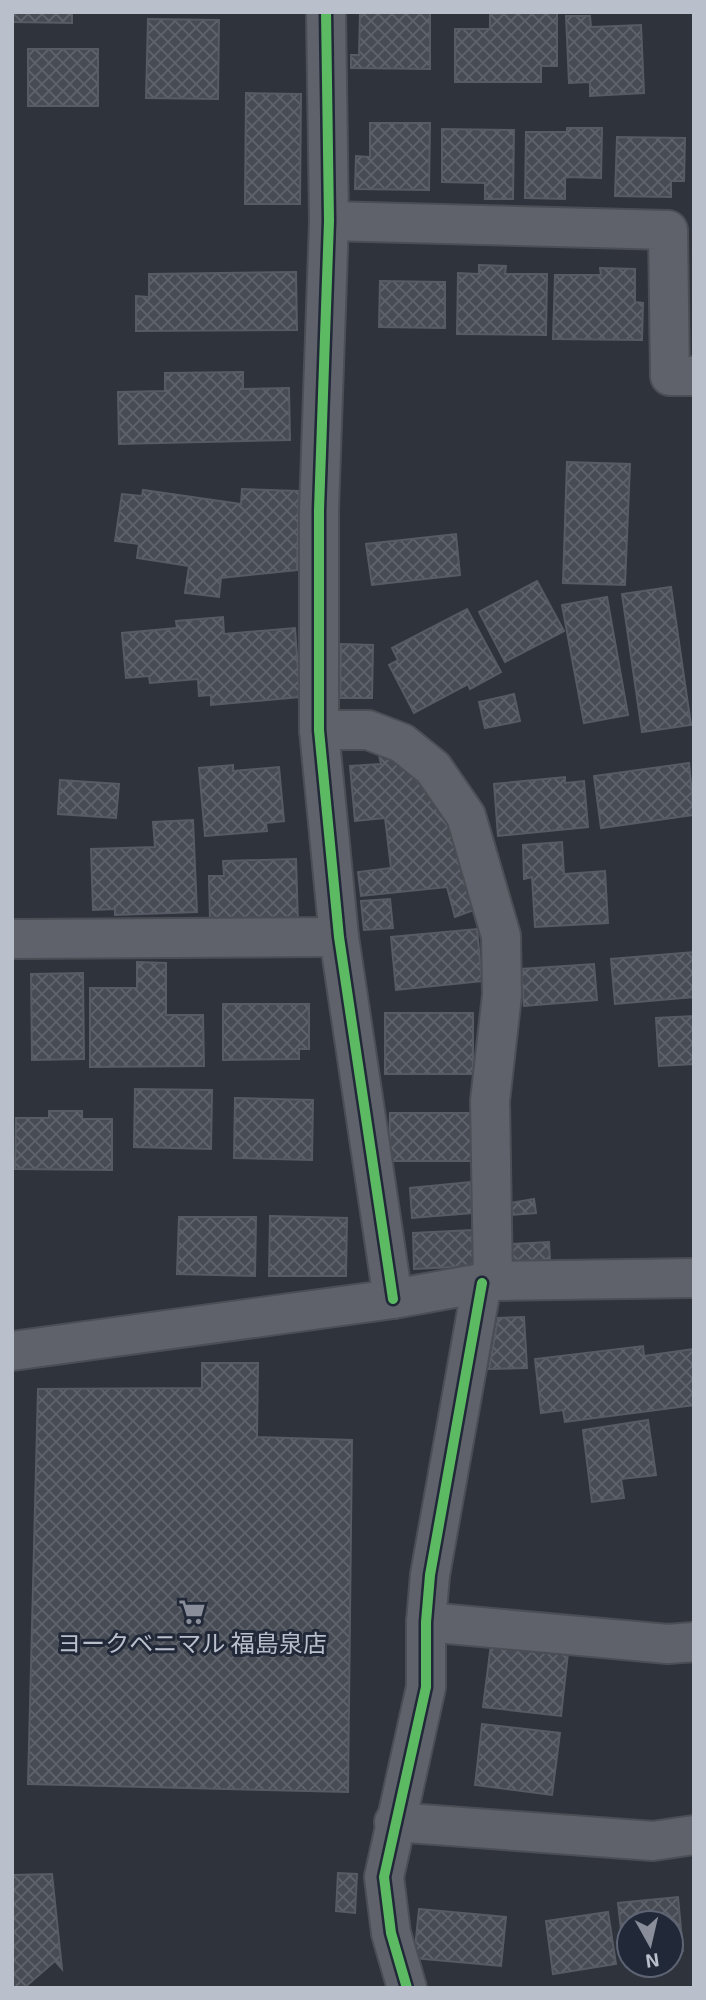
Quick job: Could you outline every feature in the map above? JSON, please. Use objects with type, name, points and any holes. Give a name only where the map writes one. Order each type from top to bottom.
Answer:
[{"type":"street","points":[[326,12],[329,221],[319,510],[319,730],[339,937],[393,1299]]},
{"type":"street","points":[[329,221],[668,230],[670,376],[694,376]]},
{"type":"street","points":[[319,730],[368,730],[402,743],[433,768],[466,816],[501,936],[502,995],[490,1101],[488,1282],[430,1574],[426,1622],[426,1687],[394,1822],[384,1877],[391,1933],[407,1988]]},
{"type":"street","points":[[12,939],[339,937]]},
{"type":"street","points":[[12,1351],[393,1299],[488,1282],[694,1278]]},
{"type":"street","points":[[426,1622],[668,1644],[694,1642]]},
{"type":"street","points":[[394,1822],[653,1842],[694,1835]]},
{"type":"building","points":[[12,12],[72,12],[72,23],[12,22]]},
{"type":"building","points":[[360,12],[430,12],[430,69],[351,68],[351,55],[359,55]]},
{"type":"building","points":[[557,12],[557,66],[541,66],[541,82],[455,82],[455,29],[490,29],[490,14]]},
{"type":"building","points":[[566,16],[590,16],[591,27],[641,25],[644,93],[590,96],[590,82],[569,83]]},
{"type":"building","points":[[148,19],[219,20],[218,99],[146,98]]},
{"type":"building","points":[[28,49],[98,49],[98,106],[28,106]]},
{"type":"building","points":[[246,93],[301,94],[300,204],[245,204]]},
{"type":"building","points":[[370,123],[430,123],[429,190],[355,189],[356,156],[370,157]]},
{"type":"building","points":[[567,128],[602,128],[601,178],[565,177],[565,199],[525,198],[526,132],[567,132]]},
{"type":"building","points":[[442,129],[514,130],[513,199],[485,199],[485,183],[442,182]]},
{"type":"building","points":[[617,137],[685,138],[684,181],[671,181],[671,197],[615,196]]},
{"type":"building","points":[[479,265],[506,266],[505,274],[547,274],[546,335],[457,334],[458,273],[479,274]]},
{"type":"building","points":[[600,268],[635,269],[635,302],[643,303],[642,340],[553,339],[555,275],[601,275]]},
{"type":"building","points":[[296,272],[297,330],[136,331],[136,296],[149,297],[149,274]]},
{"type":"building","points":[[380,281],[445,282],[445,328],[379,327]]},
{"type":"building","points":[[243,372],[243,389],[289,388],[290,440],[119,444],[118,392],[165,391],[165,373]]},
{"type":"building","points":[[567,462],[630,464],[625,585],[563,583]]},
{"type":"building","points":[[242,489],[299,491],[297,570],[221,578],[219,597],[185,593],[189,566],[137,558],[139,544],[115,541],[122,494],[142,496],[143,490],[241,504]]},
{"type":"building","points":[[456,534],[460,575],[372,585],[366,544]]},
{"type":"building","points":[[537,581],[564,631],[505,662],[479,612]]},
{"type":"building","points":[[671,587],[691,725],[642,732],[622,594]]},
{"type":"building","points":[[607,597],[628,715],[584,723],[562,605]]},
{"type":"building","points":[[467,609],[501,672],[470,689],[468,684],[414,713],[389,665],[398,660],[392,648]]},
{"type":"building","points":[[223,617],[224,634],[295,628],[300,697],[211,705],[211,695],[199,696],[198,679],[150,683],[149,676],[126,678],[122,633],[177,628],[176,621]]},
{"type":"building","points":[[341,644],[373,645],[372,698],[340,698]]},
{"type":"building","points":[[514,694],[520,721],[485,728],[479,702]]},
{"type":"building","points":[[378,751],[412,768],[450,824],[474,910],[455,917],[447,887],[361,896],[358,872],[391,868],[385,818],[355,821],[350,766],[381,764]]},
{"type":"building","points":[[689,763],[694,815],[601,828],[594,776]]},
{"type":"building","points":[[233,765],[233,771],[279,767],[284,821],[266,823],[267,831],[205,836],[199,768]]},
{"type":"building","points":[[565,777],[565,783],[584,781],[588,827],[498,836],[494,784]]},
{"type":"building","points":[[60,780],[119,784],[116,818],[58,814]]},
{"type":"building","points":[[193,820],[197,912],[115,915],[115,909],[93,910],[91,849],[155,847],[153,822]]},
{"type":"building","points":[[562,842],[564,874],[605,871],[608,923],[535,927],[532,877],[524,879],[523,845]]},
{"type":"building","points":[[296,859],[298,923],[210,921],[209,876],[224,876],[223,861]]},
{"type":"building","points":[[390,899],[393,928],[364,930],[361,901]]},
{"type":"building","points":[[477,929],[482,981],[396,990],[391,937]]},
{"type":"building","points":[[694,952],[694,997],[615,1004],[611,959]]},
{"type":"building","points":[[137,962],[166,963],[166,1015],[203,1015],[204,1066],[90,1067],[90,988],[137,988]]},
{"type":"building","points":[[594,964],[597,1000],[524,1006],[521,969]]},
{"type":"building","points":[[83,973],[84,1059],[32,1060],[31,974]]},
{"type":"building","points":[[223,1004],[309,1004],[309,1049],[299,1049],[299,1059],[223,1060]]},
{"type":"building","points":[[385,1013],[473,1013],[473,1074],[385,1074]]},
{"type":"building","points":[[694,1016],[694,1064],[659,1066],[656,1018]]},
{"type":"building","points":[[135,1089],[212,1090],[211,1149],[134,1147]]},
{"type":"building","points":[[235,1098],[313,1100],[312,1160],[234,1158]]},
{"type":"building","points":[[49,1111],[82,1111],[82,1119],[112,1119],[112,1170],[15,1169],[16,1118],[49,1118]]},
{"type":"building","points":[[390,1113],[473,1113],[472,1161],[389,1161]]},
{"type":"building","points":[[470,1182],[472,1213],[412,1218],[410,1188]]},
{"type":"building","points":[[534,1199],[536,1213],[511,1215],[510,1203]]},
{"type":"building","points":[[270,1216],[347,1218],[346,1276],[269,1276]]},
{"type":"building","points":[[179,1217],[256,1217],[255,1276],[177,1274]]},
{"type":"building","points":[[472,1230],[474,1266],[414,1269],[413,1233]]},
{"type":"building","points":[[549,1242],[550,1260],[513,1262],[512,1244]]},
{"type":"building","points":[[524,1317],[527,1368],[489,1369],[498,1318]]},
{"type":"building","points":[[643,1346],[644,1356],[694,1349],[694,1405],[565,1422],[563,1410],[541,1413],[535,1359]]},
{"type":"building","name":"ヨークベニマル 福島泉店","points":[[202,1363],[258,1363],[257,1437],[352,1440],[348,1792],[28,1784],[38,1389],[202,1388]]},
{"type":"building","points":[[648,1420],[656,1475],[621,1479],[624,1498],[592,1502],[583,1430]]},
{"type":"building","points":[[491,1644],[568,1653],[561,1716],[483,1707]]},
{"type":"building","points":[[482,1724],[560,1733],[552,1795],[475,1785]]},
{"type":"building","points":[[338,1873],[357,1874],[355,1913],[336,1911]]},
{"type":"building","points":[[52,1874],[62,1969],[55,1961],[24,1988],[12,1988],[12,1875]]},
{"type":"building","points":[[678,1897],[679,1909],[619,1909],[618,1903]]},
{"type":"building","points":[[419,1909],[506,1917],[501,1966],[414,1958]]},
{"type":"building","points":[[608,1912],[615,1964],[553,1974],[546,1921]]},
{"type":"cycle path","points":[[326,12],[329,221],[319,510],[319,730],[339,937],[393,1299]]},
{"type":"cycle path","points":[[407,1988],[391,1933],[384,1877],[426,1687],[426,1622],[430,1575],[482,1283]]},
{"type":"place","name":"ヨークベニマル 福島泉店","points":[[192,1612]]}]
